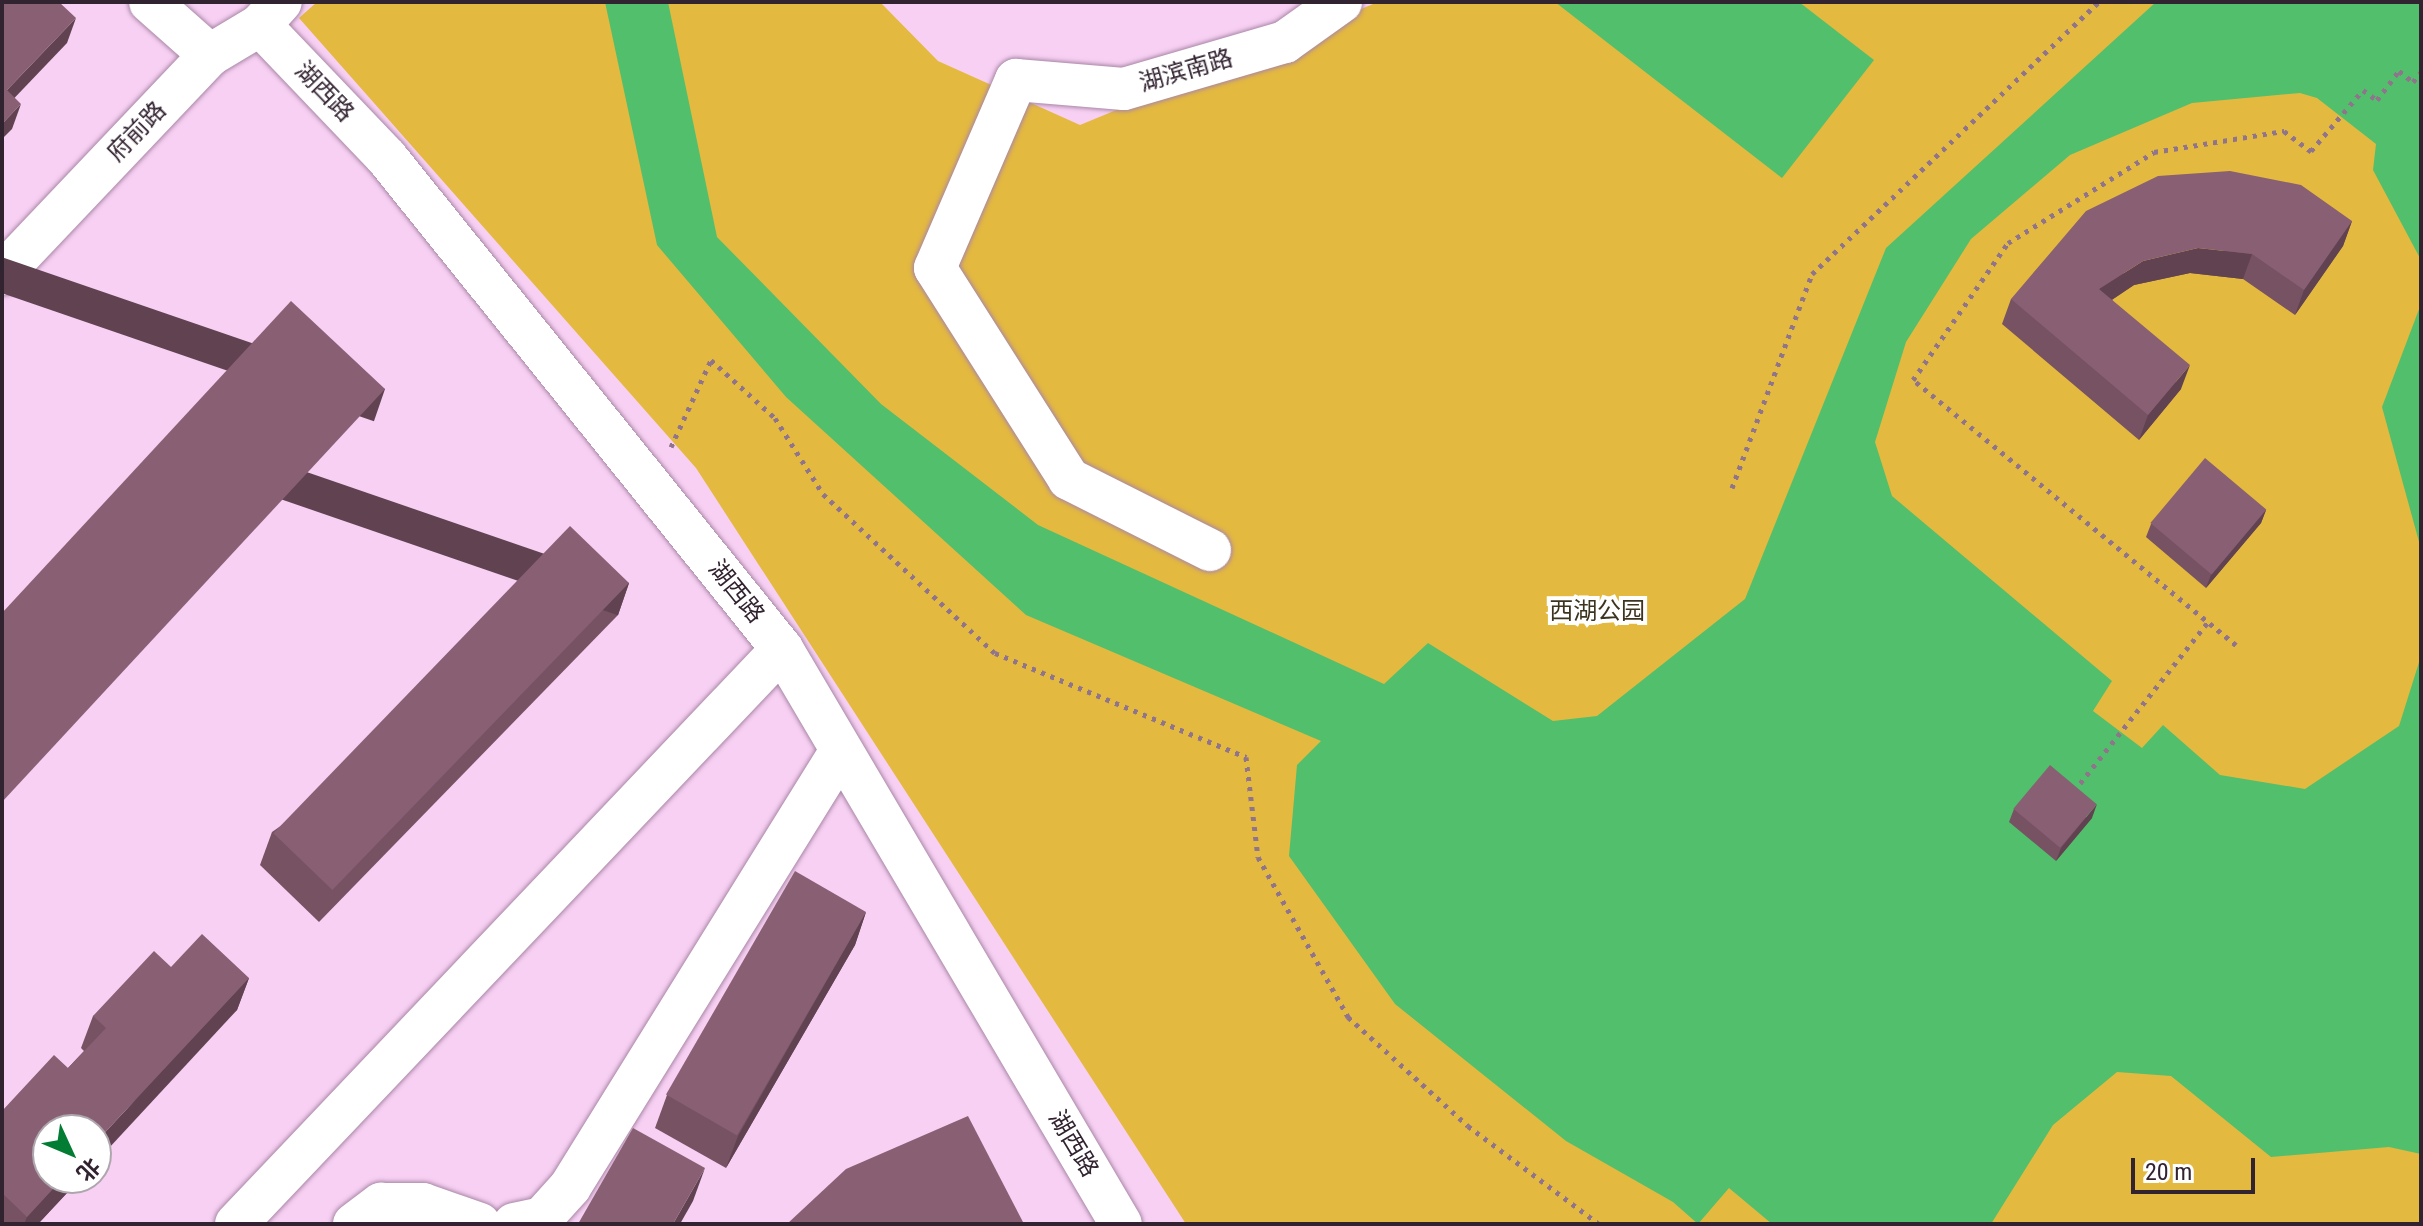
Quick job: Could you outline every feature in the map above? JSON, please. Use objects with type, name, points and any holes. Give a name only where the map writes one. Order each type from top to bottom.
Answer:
[{"type":"street","points":[[150,2],[210,55]]},
{"type":"street","name":"湖滨南路","points":[[1210,550],[1069,479],[935,268],[1016,80],[1124,89],[1285,42],[1341,2]]},
{"type":"street","name":"府前路","points":[[2,274],[210,55],[270,14]]},
{"type":"street","name":"湖西路","points":[[270,14],[782,649],[1121,1224]]},
{"type":"street","points":[[236,1224],[782,649]]},
{"type":"street","points":[[514,1224],[542,1218],[570,1187],[840,752]]},
{"type":"street","points":[[354,1224],[381,1204],[423,1204],[480,1224]]},
{"type":"path","points":[[1732,488],[1812,274],[2099,2]]},
{"type":"path","points":[[2236,645],[1913,380],[2008,243],[2154,152],[2284,131],[2311,151],[2363,90],[2377,100],[2399,71],[2413,82],[2421,72]]},
{"type":"path","points":[[651,488],[711,360],[775,418],[823,494],[995,653],[1246,757],[1258,857],[1348,1017],[1468,1126],[1599,1224]]},
{"type":"path","points":[[2069,798],[2208,622]]},
{"type":"green space","name":"西湖公园","points":[[317,2],[880,2],[938,61],[1080,125],[1378,2],[2421,2],[2421,1224],[1186,1224],[696,468],[299,18]]},
{"type":"shaded area","points":[[605,2],[668,2],[717,237],[881,404],[1038,525],[1384,684],[1428,643],[1553,721],[1597,716],[1745,599],[1886,248],[2156,2],[2421,2],[2421,260],[2373,170],[2376,144],[2317,98],[2300,93],[2192,103],[2070,155],[1971,239],[1906,342],[1875,442],[1892,496],[2112,681],[2093,711],[2142,748],[2163,725],[2220,775],[2305,789],[2399,726],[2421,656],[2421,1154],[2389,1147],[2271,1157],[2171,1076],[2117,1072],[2053,1125],[1991,1224],[1772,1224],[1729,1188],[1698,1224],[1673,1202],[1566,1141],[1395,1004],[1289,856],[1297,765],[1321,741],[1026,615],[786,397],[657,245]]},
{"type":"shaded area","points":[[1555,2],[1799,2],[1874,60],[1782,178]]},
{"type":"shaded area","points":[[2421,304],[2421,549],[2382,407]]},
{"type":"building","points":[[2,2],[59,2],[76,18],[7,90],[21,104],[2,124]]},
{"type":"building","points":[[2230,171],[2301,185],[2352,221],[2304,290],[2252,254],[2198,248],[2143,261],[2099,289],[2190,365],[2148,415],[2011,299],[2086,211],[2158,176]]},
{"type":"building","points":[[291,301],[385,389],[2,802],[2,613]]},
{"type":"building","points":[[2205,458],[2266,509],[2212,575],[2150,523]]},
{"type":"building","points":[[570,526],[629,583],[332,890],[273,833]]},
{"type":"building","points":[[2050,765],[2097,804],[2060,848],[2013,809]]},
{"type":"building","points":[[795,871],[866,912],[737,1135],[666,1094]]},
{"type":"building","points":[[202,934],[249,978],[112,1125],[112,1114],[32,1114],[32,1194],[48,1194],[27,1217],[2,1193],[2,1111],[54,1055],[68,1068],[106,1028],[93,1016],[154,951],[171,967]]},
{"type":"building","points":[[968,1116],[1024,1224],[787,1224],[846,1169]]},
{"type":"building","points":[[633,1128],[705,1168],[673,1224],[578,1224]]}]
